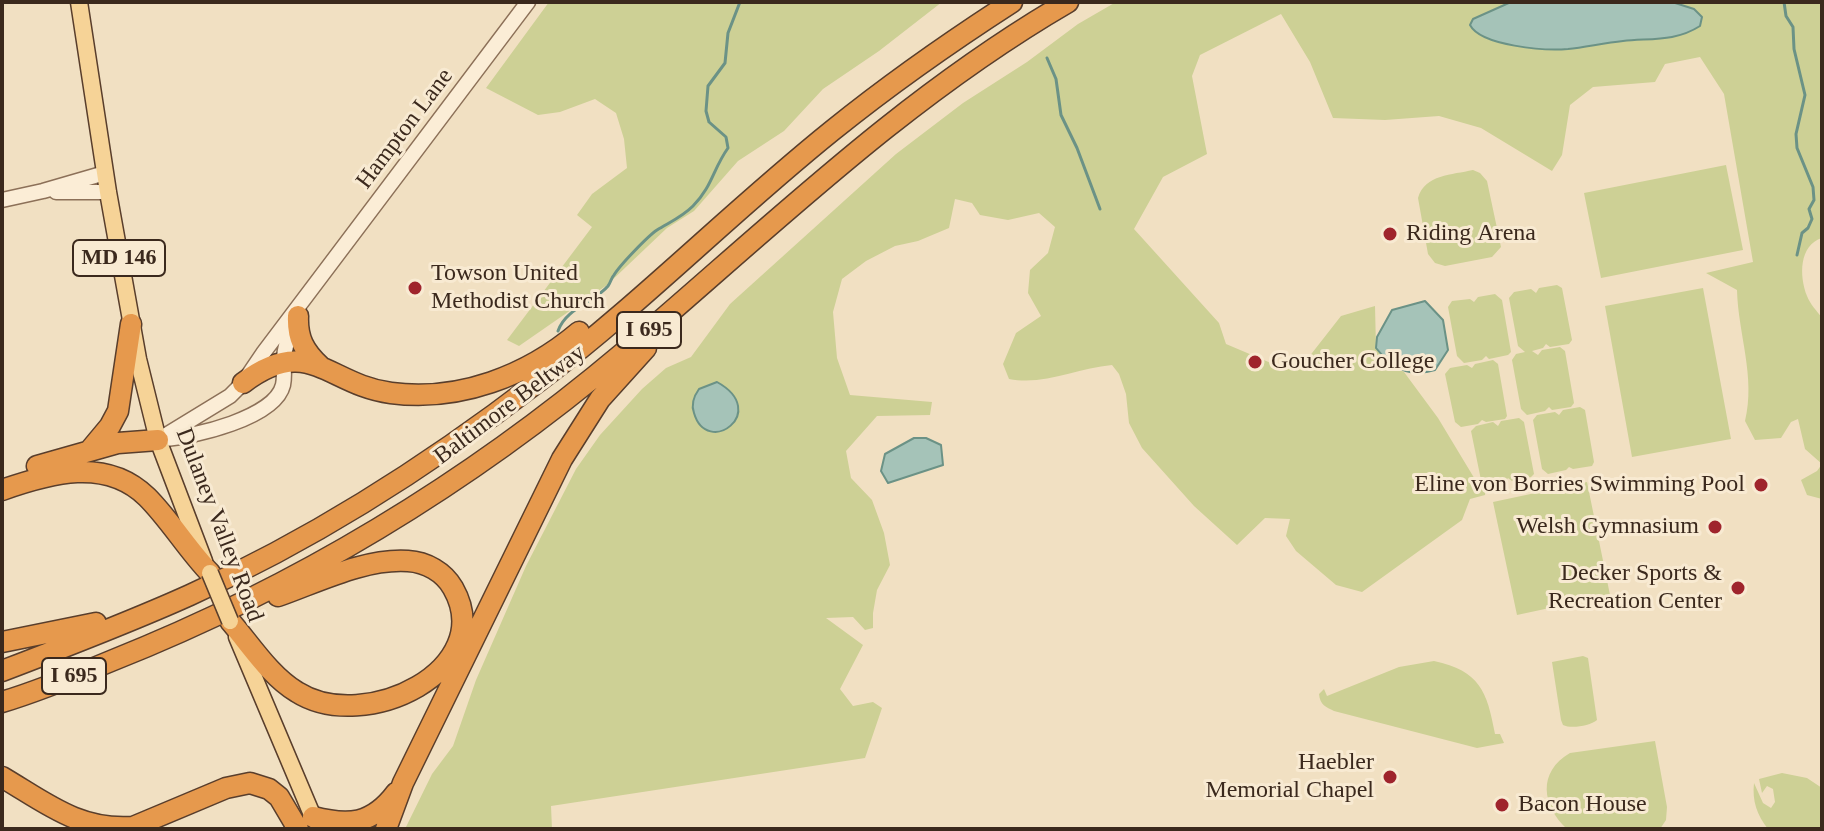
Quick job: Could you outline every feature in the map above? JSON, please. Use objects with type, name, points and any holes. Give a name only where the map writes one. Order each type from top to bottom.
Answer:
[{"type":"highway","name":"Baltimore Beltway","points":[[2,671],[192,594],[353,509],[413,472],[491,417],[601,332],[832,131],[916,66],[1012,2]]},
{"type":"highway","name":"Baltimore Beltway","points":[[2,702],[74,676],[205,621],[343,549],[428,497],[498,450],[622,354],[850,154],[992,50],[1068,2]]},
{"type":"highway","points":[[243,383],[258,372],[283,361],[301,361],[320,366],[366,387],[411,395],[460,392],[485,386],[569,341],[832,131]]},
{"type":"highway","points":[[386,829],[403,783],[544,494],[582,427],[627,367],[746,245]]},
{"type":"highway","points":[[298,316],[299,338],[309,356],[320,366]]},
{"type":"highway","points":[[89,450],[110,426],[118,411],[131,324]]},
{"type":"highway","points":[[2,476],[118,443],[158,440]]},
{"type":"highway","points":[[2,490],[62,472],[81,470],[122,479],[144,494],[190,543],[210,573]]},
{"type":"highway","points":[[205,621],[343,573],[407,561],[432,567],[449,582],[460,604],[462,629],[439,669],[418,688],[387,702],[352,707],[316,701],[286,684],[252,655],[230,621]]},
{"type":"highway","points":[[2,642],[81,627],[192,594]]},
{"type":"highway","points":[[2,777],[72,818],[88,824],[118,828],[133,827],[226,788],[250,783],[269,789],[312,826],[341,824],[366,818],[390,801],[403,783]]},
{"type":"main road","name":"Dulaney Valley Road","points":[[79,2],[131,324],[158,440],[190,543]]},
{"type":"main road","name":"Dulaney Valley Road","points":[[210,573],[230,621]]},
{"type":"main road","name":"Dulaney Valley Road","points":[[252,655],[312,826]]},
{"type":"street","name":"Hampton Lane","points":[[158,440],[217,405],[243,383],[528,2]]},
{"type":"street","points":[[2,200],[105,173]]},
{"type":"street","points":[[43,191],[108,192]]},
{"type":"street","name":"Hampton Lane","points":[[158,440],[187,437],[266,409],[283,386],[285,348],[298,316],[317,283]]},
{"type":"green space","points":[[549,2],[942,2],[823,89],[784,131],[738,161],[694,211],[667,228],[607,285],[519,346],[507,340],[592,227],[577,215],[592,194],[627,168],[624,139],[616,113],[595,99],[560,112],[538,115],[486,88]]},
{"type":"green space","points":[[1116,2],[1822,2],[1822,238],[1809,247],[1802,271],[1807,296],[1822,318],[1822,464],[1805,449],[1798,419],[1791,422],[1781,438],[1755,440],[1745,421],[1749,388],[1737,290],[1706,273],[1753,262],[1724,94],[1700,57],[1665,64],[1655,82],[1593,87],[1570,105],[1562,155],[1552,171],[1481,128],[1439,116],[1385,120],[1333,118],[1310,62],[1281,14],[1200,55],[1192,76],[1207,154],[1163,177],[1134,229],[1219,323],[1226,344],[1278,366],[1305,362],[1341,316],[1375,306],[1376,348],[1388,363],[1404,372],[1438,418],[1476,481],[1486,487],[1485,495],[1470,499],[1462,520],[1362,592],[1336,585],[1296,551],[1286,536],[1290,519],[1265,518],[1237,545],[1194,506],[1142,448],[1129,423],[1126,394],[1112,365],[1035,380],[1009,379],[1003,364],[1016,333],[1041,316],[1028,293],[1030,270],[1048,253],[1055,227],[1039,213],[1008,220],[980,215],[972,203],[955,199],[949,228],[918,241],[895,246],[866,261],[842,279],[833,312],[837,358],[850,395],[932,402],[930,415],[877,416],[846,451],[851,478],[872,500],[884,533],[890,565],[877,590],[873,628],[865,630],[853,617],[826,618],[863,645],[840,689],[853,706],[873,702],[882,708],[865,758],[551,806],[552,829],[405,829],[432,774],[453,746],[476,680],[526,566],[576,469],[600,435],[666,368],[691,357],[730,304],[896,154],[963,103],[1027,62],[1078,24]]},
{"type":"green space","points":[[1726,165],[1743,250],[1601,278],[1584,193]]},
{"type":"green space","points":[[1473,170],[1487,181],[1501,247],[1492,257],[1445,266],[1435,263],[1428,254],[1418,198],[1433,180]]},
{"type":"green space","points":[[1557,285],[1562,288],[1572,340],[1569,344],[1550,347],[1546,344],[1532,351],[1538,355],[1542,350],[1560,347],[1565,351],[1574,403],[1571,407],[1552,410],[1549,407],[1527,415],[1521,409],[1512,360],[1516,354],[1525,352],[1518,346],[1509,298],[1514,292],[1531,289],[1536,293],[1539,288]]},
{"type":"green space","points":[[1703,288],[1731,439],[1632,457],[1605,306]]},
{"type":"green space","points":[[1495,294],[1502,300],[1511,352],[1464,363],[1457,356],[1448,307],[1452,301],[1470,299],[1474,302],[1478,297]]},
{"type":"green space","points":[[1493,360],[1498,364],[1507,416],[1505,419],[1482,420],[1478,424],[1461,427],[1455,422],[1445,374],[1450,368],[1467,365],[1472,368],[1475,364]]},
{"type":"green space","points":[[1580,407],[1585,410],[1594,462],[1592,466],[1569,467],[1548,474],[1542,469],[1533,420],[1537,415],[1555,412],[1559,415],[1563,410]]},
{"type":"green space","points":[[1519,418],[1524,422],[1534,474],[1486,485],[1481,480],[1471,431],[1476,426],[1493,422],[1498,426],[1501,421]]},
{"type":"green space","points":[[1822,464],[1822,499],[1807,495],[1801,480],[1817,471]]},
{"type":"green space","points":[[1587,482],[1610,595],[1517,615],[1493,502]]},
{"type":"green space","points":[[1583,656],[1588,658],[1597,720],[1575,727],[1566,726],[1561,720],[1552,662]]},
{"type":"green space","points":[[1434,661],[1462,671],[1479,685],[1489,706],[1495,734],[1500,734],[1504,743],[1477,748],[1334,711],[1321,701],[1319,694],[1324,689],[1327,696],[1399,667]]},
{"type":"green space","points":[[1655,741],[1667,807],[1666,820],[1660,829],[1567,829],[1548,800],[1548,779],[1559,761],[1570,753]]},
{"type":"green space","points":[[1782,773],[1807,778],[1822,788],[1822,826],[1819,829],[1768,829],[1764,824],[1755,802],[1754,783],[1763,803],[1771,808],[1775,802],[1773,789],[1767,786],[1762,793],[1759,779]]},
{"type":"water","points":[[1511,2],[1672,2],[1694,9],[1702,17],[1700,26],[1672,37],[1558,49],[1500,42],[1476,32],[1470,25],[1473,19]]},
{"type":"water","points":[[1425,301],[1443,320],[1448,350],[1435,370],[1409,372],[1382,355],[1376,348],[1377,337],[1392,310]]},
{"type":"water","points":[[717,382],[732,394],[738,406],[737,417],[731,426],[721,431],[711,431],[701,426],[693,404],[699,389]]},
{"type":"water","points":[[914,438],[926,438],[941,445],[943,465],[888,483],[881,471],[885,454]]},
{"type":"waterway","points":[[558,331],[567,317],[608,286],[613,276],[647,238],[693,206],[708,185],[728,148],[726,137],[709,122],[706,111],[708,86],[725,63],[728,33],[740,2]]},
{"type":"waterway","points":[[1784,2],[1786,16],[1793,27],[1794,49],[1805,95],[1796,134],[1797,148],[1813,187],[1814,200],[1809,209],[1812,219],[1802,233],[1797,255]]},
{"type":"waterway","points":[[1047,58],[1056,79],[1061,115],[1100,209]]},
{"type":"place","name":"Riding Arena","points":[[1390,234]]},
{"type":"place","name":"Towson United Methodist Church","points":[[415,288]]},
{"type":"place","name":"Goucher College","points":[[1255,362]]},
{"type":"place","name":"Eline von Borries Swimming Pool","points":[[1761,485]]},
{"type":"place","name":"Welsh Gymnasium","points":[[1715,527]]},
{"type":"place","name":"Decker Sports & Recreation Center","points":[[1738,588]]},
{"type":"place","name":"Haebler Memorial Chapel","points":[[1390,777]]},
{"type":"place","name":"Bacon House","points":[[1502,805]]}]
